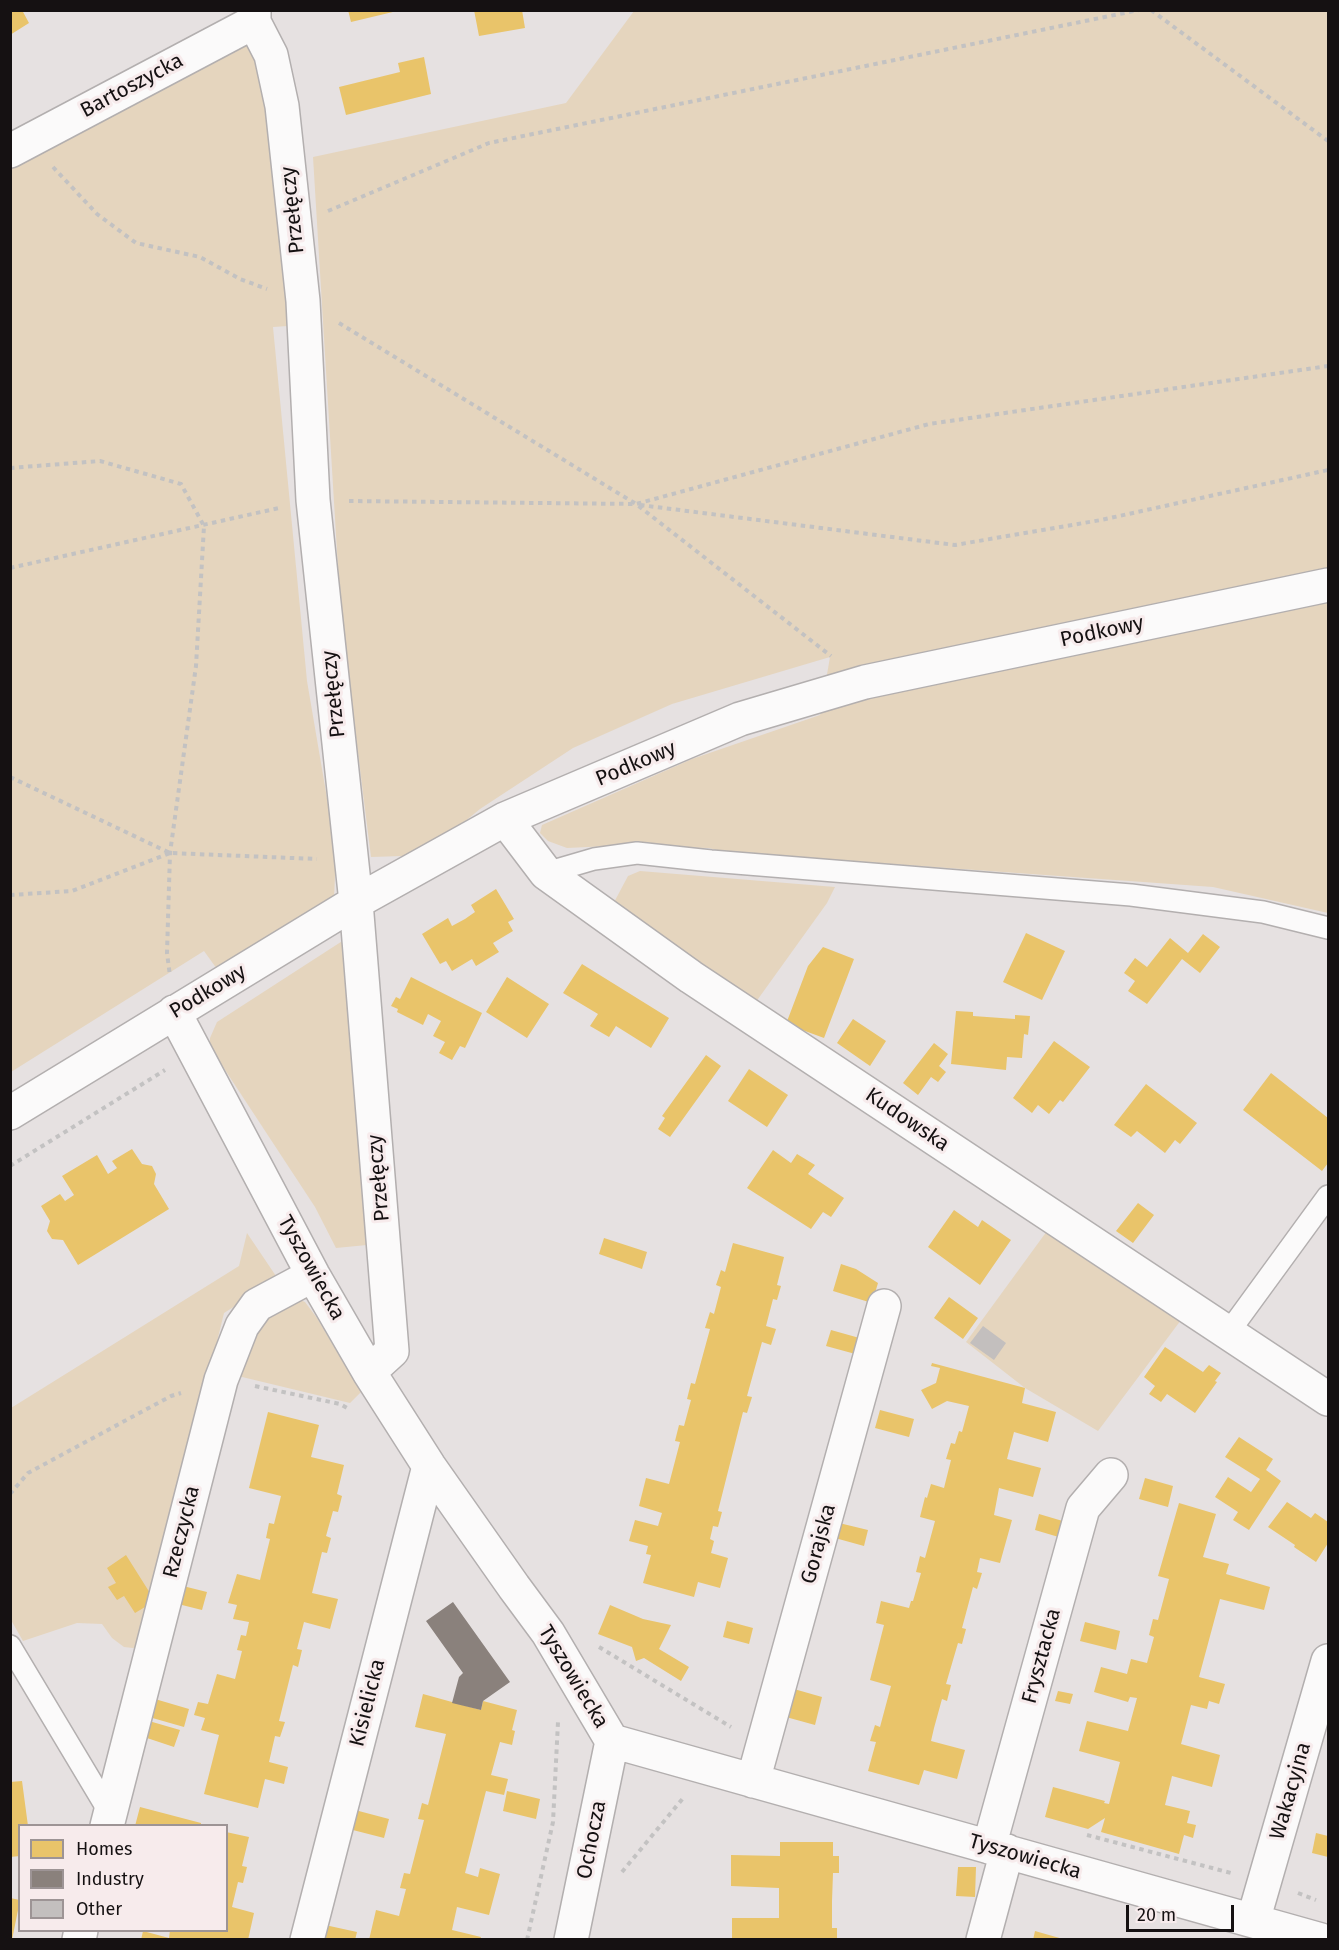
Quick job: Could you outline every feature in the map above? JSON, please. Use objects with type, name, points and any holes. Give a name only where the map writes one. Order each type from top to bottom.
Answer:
[{"type":"street","name":"Przełęczy","points":[[254,16],[271,55],[282,106],[303,302],[313,500],[357,902],[392,1352],[369,1372]]},
{"type":"street","name":"Bartoszycka","points":[[18,147],[254,16]]},
{"type":"street","name":"Podkowy","points":[[10,1113],[357,902],[505,819],[740,719],[865,682],[1329,585]]},
{"type":"street","name":"Kudowska","points":[[505,819],[546,873],[691,977],[1329,1399]]},
{"type":"street","name":"Tyszowiecka","points":[[174,1012],[313,1275],[369,1372],[429,1466],[548,1633],[612,1741],[998,1849],[1240,1926],[1321,1940]]},
{"type":"street","name":"Rzeczycka","points":[[109,1819],[221,1380],[242,1326],[257,1305],[313,1275]]},
{"type":"street","name":"Gorajska","points":[[753,1781],[884,1306]]},
{"type":"street","name":"Kisielicka","points":[[308,1940],[429,1466]]},
{"type":"street","name":"Frysztacka","points":[[983,1940],[998,1849],[1083,1508],[1111,1474]]},
{"type":"street","name":"Wakacyjna","points":[[1240,1926],[1265,1880],[1329,1661]]},
{"type":"street","name":"Ochocza","points":[[572,1940],[612,1741]]},
{"type":"lane","points":[[546,873],[594,859],[637,853],[1131,895],[1263,912],[1329,928]]},
{"type":"lane","points":[[1228,1333],[1329,1196]]},
{"type":"lane","points":[[10,1646],[109,1819]]},
{"type":"path","points":[[294,225],[489,143],[1139,10]]},
{"type":"path","points":[[1151,10],[1329,141]]},
{"type":"path","points":[[18,147],[64,177],[97,214],[136,243],[200,257],[240,279],[303,302],[636,504],[865,682]]},
{"type":"path","points":[[636,504],[929,424],[1329,366]]},
{"type":"path","points":[[10,468],[100,461],[181,484],[204,526],[196,666],[170,853],[167,953],[174,1012]]},
{"type":"path","points":[[10,568],[313,500],[636,504],[955,545],[1101,520],[1329,470]]},
{"type":"path","points":[[10,777],[170,853],[351,860]]},
{"type":"path","points":[[10,895],[72,891],[170,853]]},
{"type":"path","points":[[10,1166],[195,1051]]},
{"type":"path","points":[[10,1494],[28,1473],[38,1467],[171,1396],[221,1380],[340,1404],[358,1413]]},
{"type":"path","points":[[596,1645],[763,1747]]},
{"type":"path","points":[[527,1940],[553,1822],[559,1715]]},
{"type":"path","points":[[619,1875],[707,1769]]},
{"type":"path","points":[[1077,1832],[1243,1877],[1265,1880],[1317,1900]]},
{"type":"shaded area","points":[[634,11],[1328,11],[1328,913],[1213,887],[724,852],[709,848],[609,846],[567,848],[548,841],[540,833],[542,825],[692,759],[820,715],[830,657],[672,704],[573,748],[480,809],[447,836],[403,856],[371,857],[341,617],[313,157],[566,103]]},
{"type":"shaded area","points":[[252,42],[266,69],[288,326],[273,327],[307,681],[336,851],[334,899],[217,969],[204,951],[11,1072],[11,166],[57,146],[116,106],[187,70],[230,55]]},
{"type":"shaded area","points":[[640,871],[835,887],[827,903],[753,1006],[611,908],[628,876]]},
{"type":"shaded area","points":[[347,938],[367,1245],[336,1248],[315,1207],[210,1047],[210,1038],[217,1022]]},
{"type":"shaded area","points":[[1047,1231],[1181,1320],[1098,1431],[1025,1388],[966,1342]]},
{"type":"shaded area","points":[[247,1233],[278,1279],[224,1313],[142,1649],[124,1647],[112,1638],[102,1624],[77,1623],[23,1641],[11,1620],[11,1408],[239,1266]]},
{"type":"shaded area","points":[[293,1297],[305,1302],[317,1318],[361,1392],[350,1403],[238,1376],[249,1333]]},
{"type":"building: Homes","points":[[10,10],[22,10],[29,23],[10,35]]},
{"type":"building: Homes","points":[[348,10],[397,10],[397,11],[351,22]]},
{"type":"building: Homes","points":[[474,10],[522,10],[525,28],[479,36]]},
{"type":"building: Homes","points":[[424,57],[431,94],[346,115],[339,87],[400,72],[398,63]]},
{"type":"building: Homes","points":[[496,889],[514,919],[508,922],[513,931],[493,943],[499,952],[476,966],[472,959],[452,971],[446,961],[440,964],[422,934],[448,918],[452,926],[465,919],[475,912],[471,905]]},
{"type":"building: Homes","points":[[1026,933],[1065,951],[1042,1000],[1003,982]]},
{"type":"building: Homes","points":[[1203,934],[1220,947],[1200,973],[1182,959],[1147,1004],[1128,991],[1135,981],[1124,973],[1135,958],[1147,967],[1170,938],[1188,953]]},
{"type":"building: Homes","points":[[823,947],[854,959],[824,1038],[786,1024],[808,966]]},
{"type":"building: Homes","points":[[582,964],[669,1018],[651,1048],[616,1026],[609,1037],[590,1026],[598,1014],[563,993]]},
{"type":"building: Homes","points":[[411,977],[482,1013],[465,1048],[460,1046],[452,1060],[439,1053],[445,1042],[433,1036],[441,1021],[428,1014],[423,1025],[397,1012],[398,1009],[391,1006],[396,997],[400,999]]},
{"type":"building: Homes","points":[[507,977],[549,1004],[527,1038],[486,1012]]},
{"type":"building: Homes","points":[[956,1011],[973,1012],[973,1016],[1015,1019],[1015,1015],[1030,1016],[1028,1035],[1024,1034],[1022,1058],[1007,1057],[1006,1070],[951,1064]]},
{"type":"building: Homes","points":[[853,1019],[886,1041],[870,1066],[837,1043]]},
{"type":"building: Homes","points":[[1054,1041],[1090,1067],[1063,1102],[1060,1100],[1049,1114],[1038,1105],[1032,1113],[1013,1098]]},
{"type":"building: Homes","points":[[934,1043],[948,1054],[939,1066],[946,1072],[938,1082],[931,1077],[918,1095],[903,1083]]},
{"type":"building: Homes","points":[[706,1055],[721,1066],[670,1137],[658,1129],[665,1118],[662,1116]]},
{"type":"building: Homes","points":[[749,1069],[788,1095],[767,1127],[728,1101]]},
{"type":"building: Homes","points":[[1271,1073],[1328,1118],[1328,1163],[1322,1171],[1243,1110]]},
{"type":"building: Homes","points":[[1146,1084],[1197,1123],[1180,1144],[1175,1140],[1165,1153],[1137,1131],[1131,1137],[1114,1125]]},
{"type":"building: Homes","points":[[132,1149],[142,1164],[152,1166],[156,1174],[154,1184],[169,1209],[78,1265],[63,1240],[52,1239],[47,1231],[50,1221],[41,1206],[60,1194],[65,1201],[74,1195],[62,1176],[97,1155],[108,1174],[117,1168],[112,1161]]},
{"type":"building: Homes","points":[[773,1150],[791,1163],[797,1154],[815,1165],[808,1174],[844,1198],[831,1217],[823,1212],[811,1229],[747,1188]]},
{"type":"building: Homes","points":[[1138,1203],[1154,1215],[1133,1243],[1116,1231]]},
{"type":"building: Homes","points":[[954,1210],[978,1227],[982,1220],[1011,1240],[980,1285],[928,1247]]},
{"type":"building: Homes","points":[[604,1238],[647,1252],[642,1269],[599,1254]]},
{"type":"building: Homes","points":[[733,1243],[784,1257],[777,1285],[781,1286],[777,1300],[773,1299],[766,1326],[776,1329],[771,1345],[762,1342],[747,1396],[752,1397],[747,1413],[743,1412],[718,1511],[722,1512],[718,1527],[713,1526],[710,1539],[714,1541],[711,1553],[728,1558],[720,1588],[698,1582],[694,1597],[643,1583],[651,1555],[646,1554],[648,1546],[629,1541],[635,1520],[658,1526],[662,1513],[639,1506],[646,1478],[669,1484],[680,1442],[675,1441],[679,1425],[684,1426],[691,1400],[687,1399],[691,1383],[695,1384],[710,1329],[705,1328],[710,1312],[714,1314],[721,1287],[716,1285],[721,1270],[725,1272]]},
{"type":"building: Homes","points":[[841,1264],[856,1269],[878,1283],[872,1303],[833,1291]]},
{"type":"building: Homes","points":[[949,1297],[978,1318],[963,1339],[934,1318]]},
{"type":"building: Homes","points":[[831,1330],[863,1339],[859,1355],[826,1346]]},
{"type":"building: Homes","points":[[1165,1347],[1203,1372],[1209,1365],[1221,1373],[1195,1413],[1167,1394],[1161,1402],[1149,1394],[1155,1386],[1144,1377]]},
{"type":"building: Homes","points":[[932,1363],[1025,1388],[1022,1403],[1056,1412],[1048,1442],[1014,1432],[1007,1459],[1041,1468],[1033,1497],[999,1488],[994,1515],[1012,1520],[1000,1563],[980,1558],[977,1572],[982,1573],[977,1589],[973,1587],[962,1628],[966,1629],[962,1644],[958,1643],[946,1684],[951,1685],[947,1701],[942,1699],[934,1728],[931,1741],[965,1750],[957,1779],[924,1770],[919,1785],[868,1771],[876,1742],[870,1741],[875,1725],[880,1727],[891,1686],[870,1680],[884,1625],[876,1623],[881,1601],[909,1608],[913,1601],[921,1573],[916,1572],[920,1556],[925,1558],[935,1521],[920,1517],[925,1497],[927,1498],[931,1484],[944,1488],[951,1460],[946,1459],[951,1443],[955,1444],[959,1431],[962,1432],[969,1406],[947,1401],[932,1409],[921,1390],[936,1383],[940,1368],[931,1366]]},
{"type":"building: Homes","points":[[880,1410],[914,1419],[909,1437],[875,1428]]},
{"type":"building: Homes","points":[[268,1412],[319,1425],[311,1457],[344,1465],[337,1494],[342,1496],[338,1512],[333,1511],[326,1536],[331,1538],[327,1553],[322,1552],[312,1593],[338,1599],[330,1629],[304,1622],[297,1649],[302,1650],[298,1667],[293,1665],[279,1721],[285,1722],[280,1737],[275,1736],[269,1762],[288,1767],[284,1784],[265,1779],[258,1808],[204,1794],[219,1735],[201,1730],[205,1718],[194,1715],[198,1702],[208,1704],[217,1674],[235,1679],[242,1651],[237,1650],[241,1635],[246,1636],[249,1622],[233,1619],[237,1605],[228,1603],[237,1574],[260,1580],[270,1539],[266,1538],[269,1523],[274,1524],[281,1496],[249,1488]]},
{"type":"building: Homes","points":[[1239,1437],[1273,1459],[1266,1470],[1281,1481],[1249,1530],[1233,1520],[1238,1512],[1215,1497],[1228,1477],[1251,1492],[1260,1479],[1225,1457]]},
{"type":"building: Homes","points":[[1145,1478],[1173,1486],[1168,1507],[1139,1499]]},
{"type":"building: Homes","points":[[1287,1502],[1311,1518],[1315,1513],[1328,1522],[1328,1543],[1316,1562],[1268,1527]]},
{"type":"building: Homes","points":[[1179,1503],[1216,1514],[1203,1557],[1229,1564],[1226,1574],[1270,1587],[1264,1610],[1220,1599],[1199,1677],[1225,1684],[1219,1704],[1209,1701],[1207,1709],[1191,1705],[1181,1744],[1220,1755],[1212,1787],[1172,1776],[1165,1805],[1190,1811],[1187,1823],[1196,1825],[1193,1838],[1184,1835],[1179,1854],[1101,1832],[1105,1818],[1088,1829],[1045,1817],[1053,1787],[1109,1804],[1120,1762],[1079,1751],[1087,1721],[1128,1731],[1137,1698],[1130,1697],[1128,1702],[1094,1692],[1101,1667],[1127,1674],[1131,1659],[1147,1663],[1154,1637],[1149,1635],[1153,1619],[1158,1620],[1169,1579],[1158,1576]]},
{"type":"building: Homes","points":[[1039,1514],[1066,1522],[1062,1538],[1035,1530]]},
{"type":"building: Homes","points":[[839,1523],[868,1530],[864,1546],[835,1538]]},
{"type":"building: Homes","points":[[126,1555],[155,1601],[135,1613],[124,1596],[117,1600],[108,1587],[116,1583],[107,1568]]},
{"type":"building: Homes","points":[[183,1586],[207,1592],[202,1610],[178,1604]]},
{"type":"building: Homes","points":[[610,1605],[643,1619],[671,1625],[659,1649],[689,1667],[681,1681],[644,1658],[636,1661],[632,1647],[598,1634]]},
{"type":"building: Homes","points":[[727,1621],[753,1628],[749,1644],[723,1637]]},
{"type":"building: Homes","points":[[1085,1622],[1120,1631],[1116,1650],[1080,1641]]},
{"type":"building: Homes","points":[[794,1689],[822,1697],[815,1725],[786,1717]]},
{"type":"building: Homes","points":[[1058,1691],[1073,1694],[1070,1704],[1055,1701]]},
{"type":"building: Homes","points":[[423,1694],[481,1710],[483,1701],[517,1710],[512,1730],[515,1731],[512,1745],[500,1742],[491,1775],[508,1779],[504,1795],[486,1791],[465,1873],[478,1877],[480,1868],[500,1874],[489,1915],[457,1907],[452,1930],[481,1937],[480,1940],[369,1940],[376,1910],[399,1916],[406,1889],[400,1888],[404,1873],[410,1874],[424,1820],[418,1819],[422,1803],[428,1805],[446,1734],[415,1727]]},
{"type":"building: Homes","points":[[155,1699],[189,1709],[184,1727],[149,1717]]},
{"type":"building: Homes","points":[[149,1721],[180,1730],[174,1747],[144,1737]]},
{"type":"building: Homes","points":[[22,1781],[28,1824],[18,1824],[18,1856],[10,1857],[10,1782]]},
{"type":"building: Homes","points":[[507,1791],[540,1799],[536,1819],[503,1811]]},
{"type":"building: Homes","points":[[140,1807],[201,1823],[201,1824],[136,1824]]},
{"type":"building: Homes","points":[[355,1810],[389,1819],[384,1838],[349,1829]]},
{"type":"building: Homes","points":[[228,1832],[249,1837],[242,1866],[247,1867],[243,1883],[238,1882],[232,1907],[254,1913],[248,1940],[224,1938],[223,1940],[141,1940],[143,1932],[169,1938],[170,1932],[228,1932]]},
{"type":"building: Homes","points":[[1316,1833],[1328,1836],[1328,1857],[1312,1853]]},
{"type":"building: Homes","points":[[780,1842],[833,1842],[833,1856],[839,1856],[839,1873],[833,1873],[832,1901],[832,1928],[837,1928],[837,1940],[732,1940],[732,1918],[779,1918],[779,1888],[731,1886],[731,1855],[780,1856]]},
{"type":"building: Homes","points":[[958,1867],[976,1867],[975,1897],[956,1896]]},
{"type":"building: Homes","points":[[10,1898],[18,1900],[18,1910],[12,1940],[10,1940]]},
{"type":"building: Homes","points":[[325,1925],[357,1932],[355,1940],[322,1940]]},
{"type":"building: Homes","points":[[1035,1931],[1063,1939],[1063,1940],[1033,1940]]},
{"type":"building: Industry","points":[[453,1602],[510,1682],[483,1701],[481,1710],[452,1703],[459,1677],[463,1673],[426,1621]]},
{"type":"building: Other","points":[[983,1326],[1006,1343],[994,1360],[970,1343]]}]
